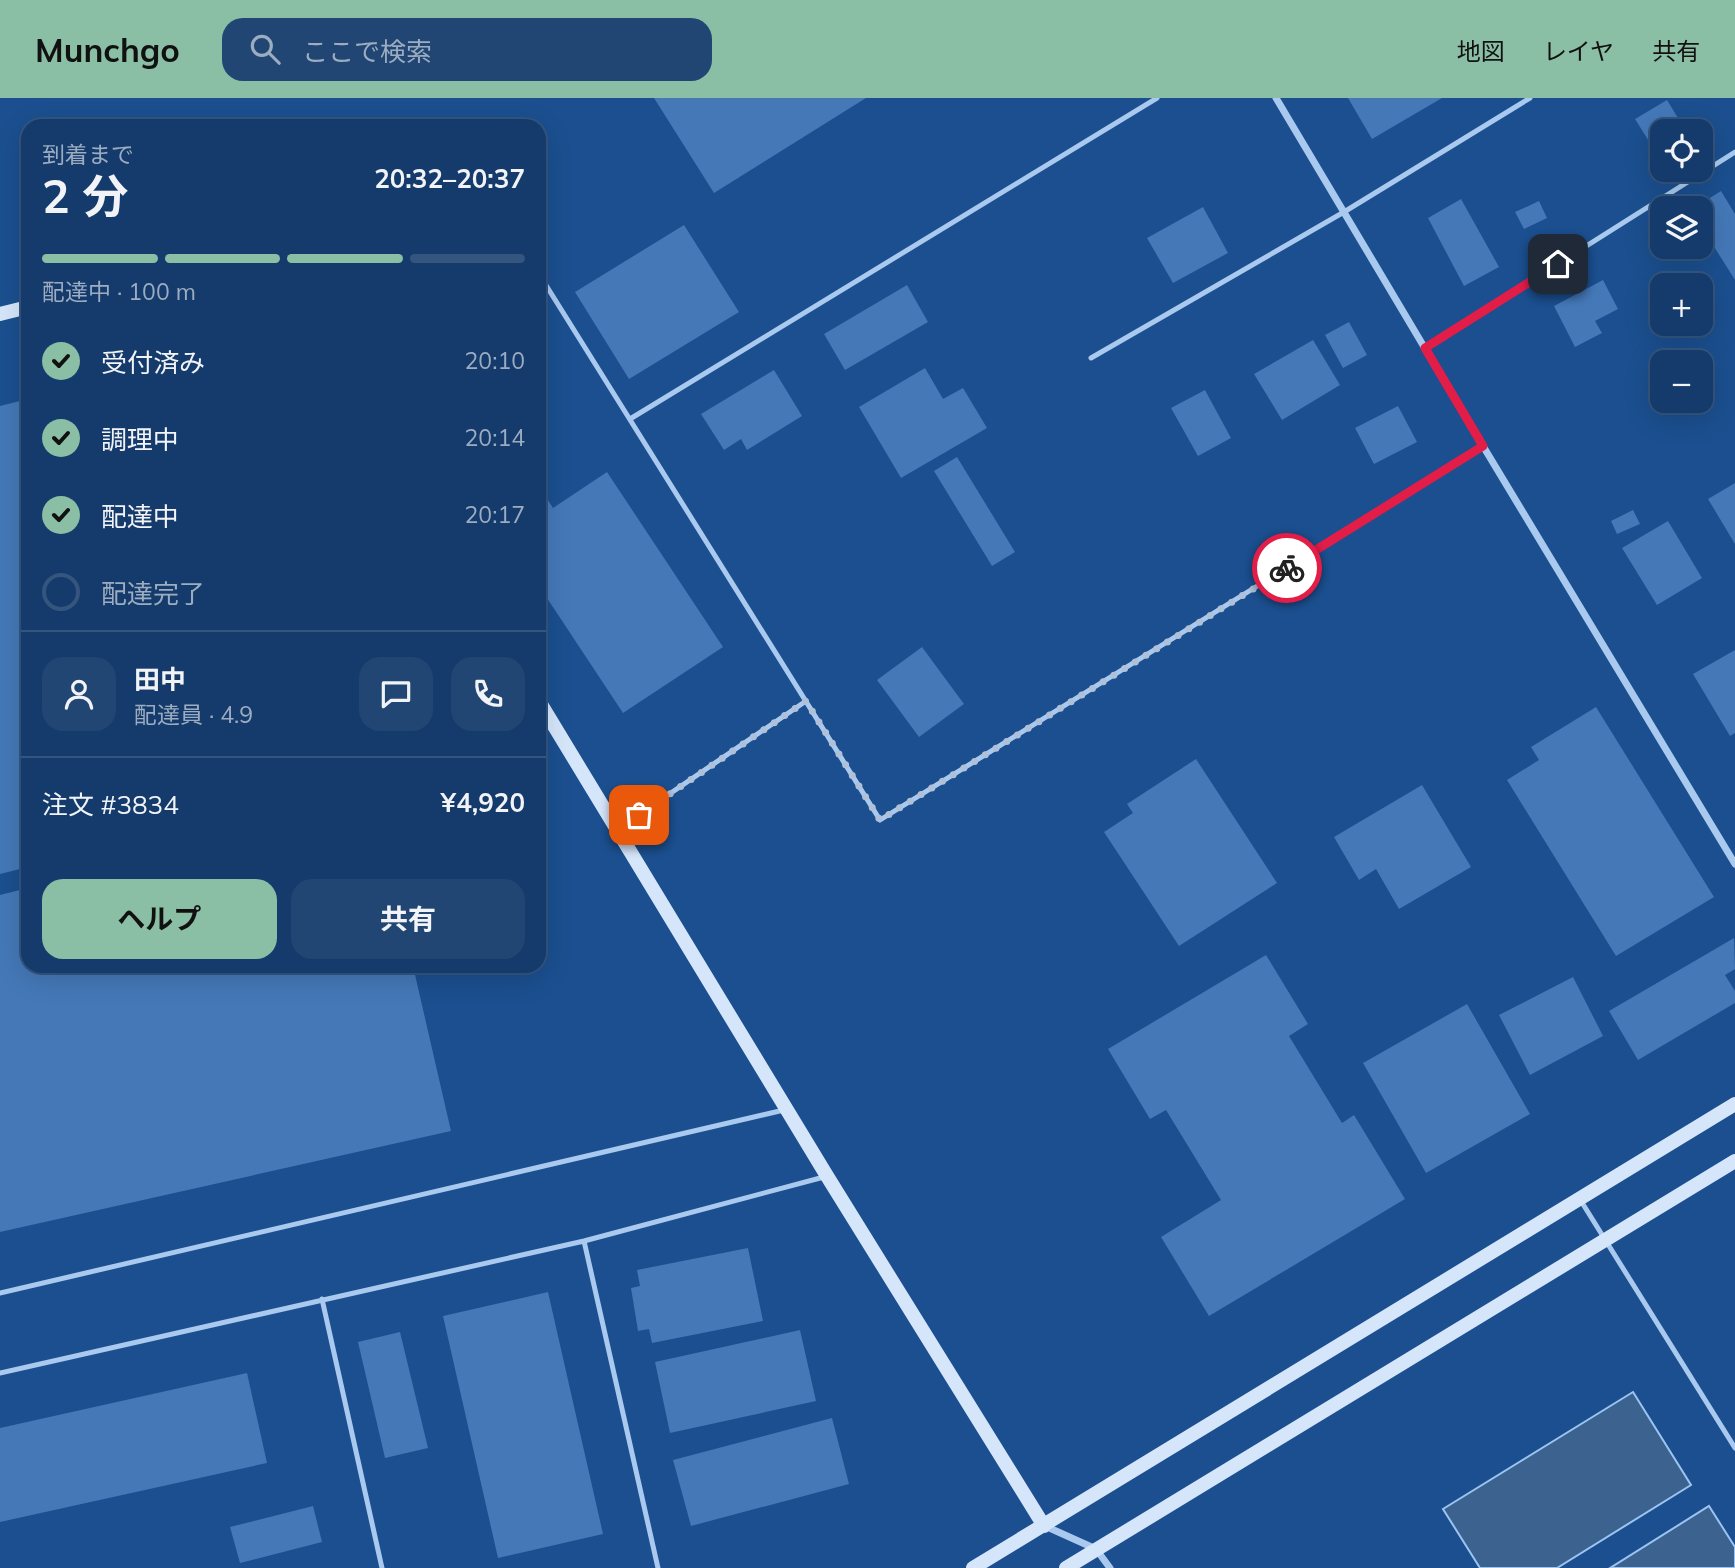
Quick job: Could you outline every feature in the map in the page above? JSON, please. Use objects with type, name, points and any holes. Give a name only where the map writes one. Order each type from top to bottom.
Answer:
[{"type":"street","points":[[1276,98],[1735,864]]},
{"type":"street","points":[[0,314],[21,309]]},
{"type":"street","points":[[546,712],[827,1176],[1044,1526],[1097,1549],[1110,1568]]},
{"type":"street","points":[[974,1568],[1735,1104]]},
{"type":"street","points":[[1066,1568],[1735,1161]]},
{"type":"lane","points":[[630,419],[1157,98]]},
{"type":"lane","points":[[1091,358],[1344,212],[1530,98]]},
{"type":"lane","points":[[1425,348],[1735,152]]},
{"type":"lane","points":[[546,285],[880,820],[1483,446]]},
{"type":"lane","points":[[618,830],[806,701]]},
{"type":"lane","points":[[0,1293],[786,1109]]},
{"type":"lane","points":[[0,1373],[583,1241],[827,1176]]},
{"type":"lane","points":[[1580,1199],[1735,1448]]},
{"type":"lane","points":[[583,1241],[658,1568]]},
{"type":"lane","points":[[322,1300],[383,1568]]},
{"type":"water","points":[[1633,1392],[1691,1485],[1557,1568],[1480,1568],[1443,1509]]},
{"type":"water","points":[[1709,1506],[1735,1547],[1735,1568],[1610,1568]]},
{"type":"building","points":[[654,98],[866,98],[714,193]]},
{"type":"building","points":[[1348,98],[1442,98],[1372,139]]},
{"type":"building","points":[[1667,100],[1679,119],[1650,119],[1650,143],[1635,119]]},
{"type":"building","points":[[1721,191],[1735,214],[1735,280],[1713,245],[1713,196]]},
{"type":"building","points":[[1461,199],[1499,267],[1464,286],[1428,218]]},
{"type":"building","points":[[1539,201],[1547,218],[1524,229],[1515,212]]},
{"type":"building","points":[[1203,207],[1228,253],[1173,283],[1147,238]]},
{"type":"building","points":[[684,225],[739,312],[629,379],[575,292]]},
{"type":"building","points":[[1603,280],[1618,309],[1595,321],[1602,333],[1575,347],[1554,306]]},
{"type":"building","points":[[907,285],[928,322],[845,370],[824,334]]},
{"type":"building","points":[[1349,322],[1367,355],[1343,368],[1325,335]]},
{"type":"building","points":[[1313,340],[1340,385],[1282,420],[1254,374]]},
{"type":"building","points":[[925,368],[943,399],[963,388],[987,428],[901,478],[859,407]]},
{"type":"building","points":[[774,370],[802,416],[747,450],[741,439],[724,450],[701,414]]},
{"type":"building","points":[[1205,390],[1231,438],[1198,456],[1171,408]]},
{"type":"building","points":[[21,401],[21,869],[0,874],[0,406]]},
{"type":"building","points":[[1398,406],[1417,442],[1374,464],[1355,428]]},
{"type":"building","points":[[957,457],[1015,552],[992,566],[934,471]]},
{"type":"building","points":[[607,472],[723,647],[623,713],[546,597],[546,497],[553,508]]},
{"type":"building","points":[[1735,483],[1735,544],[1708,499]]},
{"type":"building","points":[[1633,510],[1640,524],[1617,534],[1611,521]]},
{"type":"building","points":[[1668,521],[1702,578],[1657,605],[1622,548]]},
{"type":"building","points":[[922,647],[964,704],[919,737],[877,680]]},
{"type":"building","points":[[1735,650],[1735,733],[1730,736],[1693,674]]},
{"type":"building","points":[[1596,707],[1714,897],[1616,956],[1507,780],[1539,760],[1531,747]]},
{"type":"building","points":[[1196,759],[1277,883],[1179,946],[1104,832],[1133,813],[1127,804]]},
{"type":"building","points":[[1422,785],[1471,867],[1399,909],[1376,869],[1359,880],[1334,837]]},
{"type":"building","points":[[21,890],[21,973],[415,973],[451,1131],[0,1232],[0,895]]},
{"type":"building","points":[[1734,938],[1735,969],[1725,975],[1735,991],[1735,1003],[1638,1060],[1609,1011]]},
{"type":"building","points":[[1266,955],[1308,1024],[1289,1036],[1342,1123],[1354,1115],[1405,1199],[1209,1316],[1161,1237],[1221,1200],[1166,1110],[1150,1119],[1108,1049]]},
{"type":"building","points":[[1573,977],[1603,1036],[1530,1075],[1499,1015]]},
{"type":"building","points":[[1467,1004],[1530,1114],[1426,1173],[1363,1063]]},
{"type":"building","points":[[748,1248],[763,1321],[652,1343],[649,1329],[638,1331],[631,1288],[640,1286],[637,1270]]},
{"type":"building","points":[[548,1292],[603,1534],[498,1558],[443,1316]]},
{"type":"building","points":[[800,1330],[816,1401],[670,1433],[655,1362]]},
{"type":"building","points":[[400,1332],[428,1448],[385,1458],[358,1342]]},
{"type":"building","points":[[247,1373],[267,1463],[0,1522],[0,1428]]},
{"type":"building","points":[[832,1418],[849,1484],[691,1526],[673,1460]]},
{"type":"building","points":[[313,1506],[322,1542],[240,1563],[230,1527]]},
{"type":"way so far","points":[[639,815],[806,701],[880,820],[1287,568]]},
{"type":"route","points":[[1287,568],[1483,446],[1425,348],[1558,264]]}]
